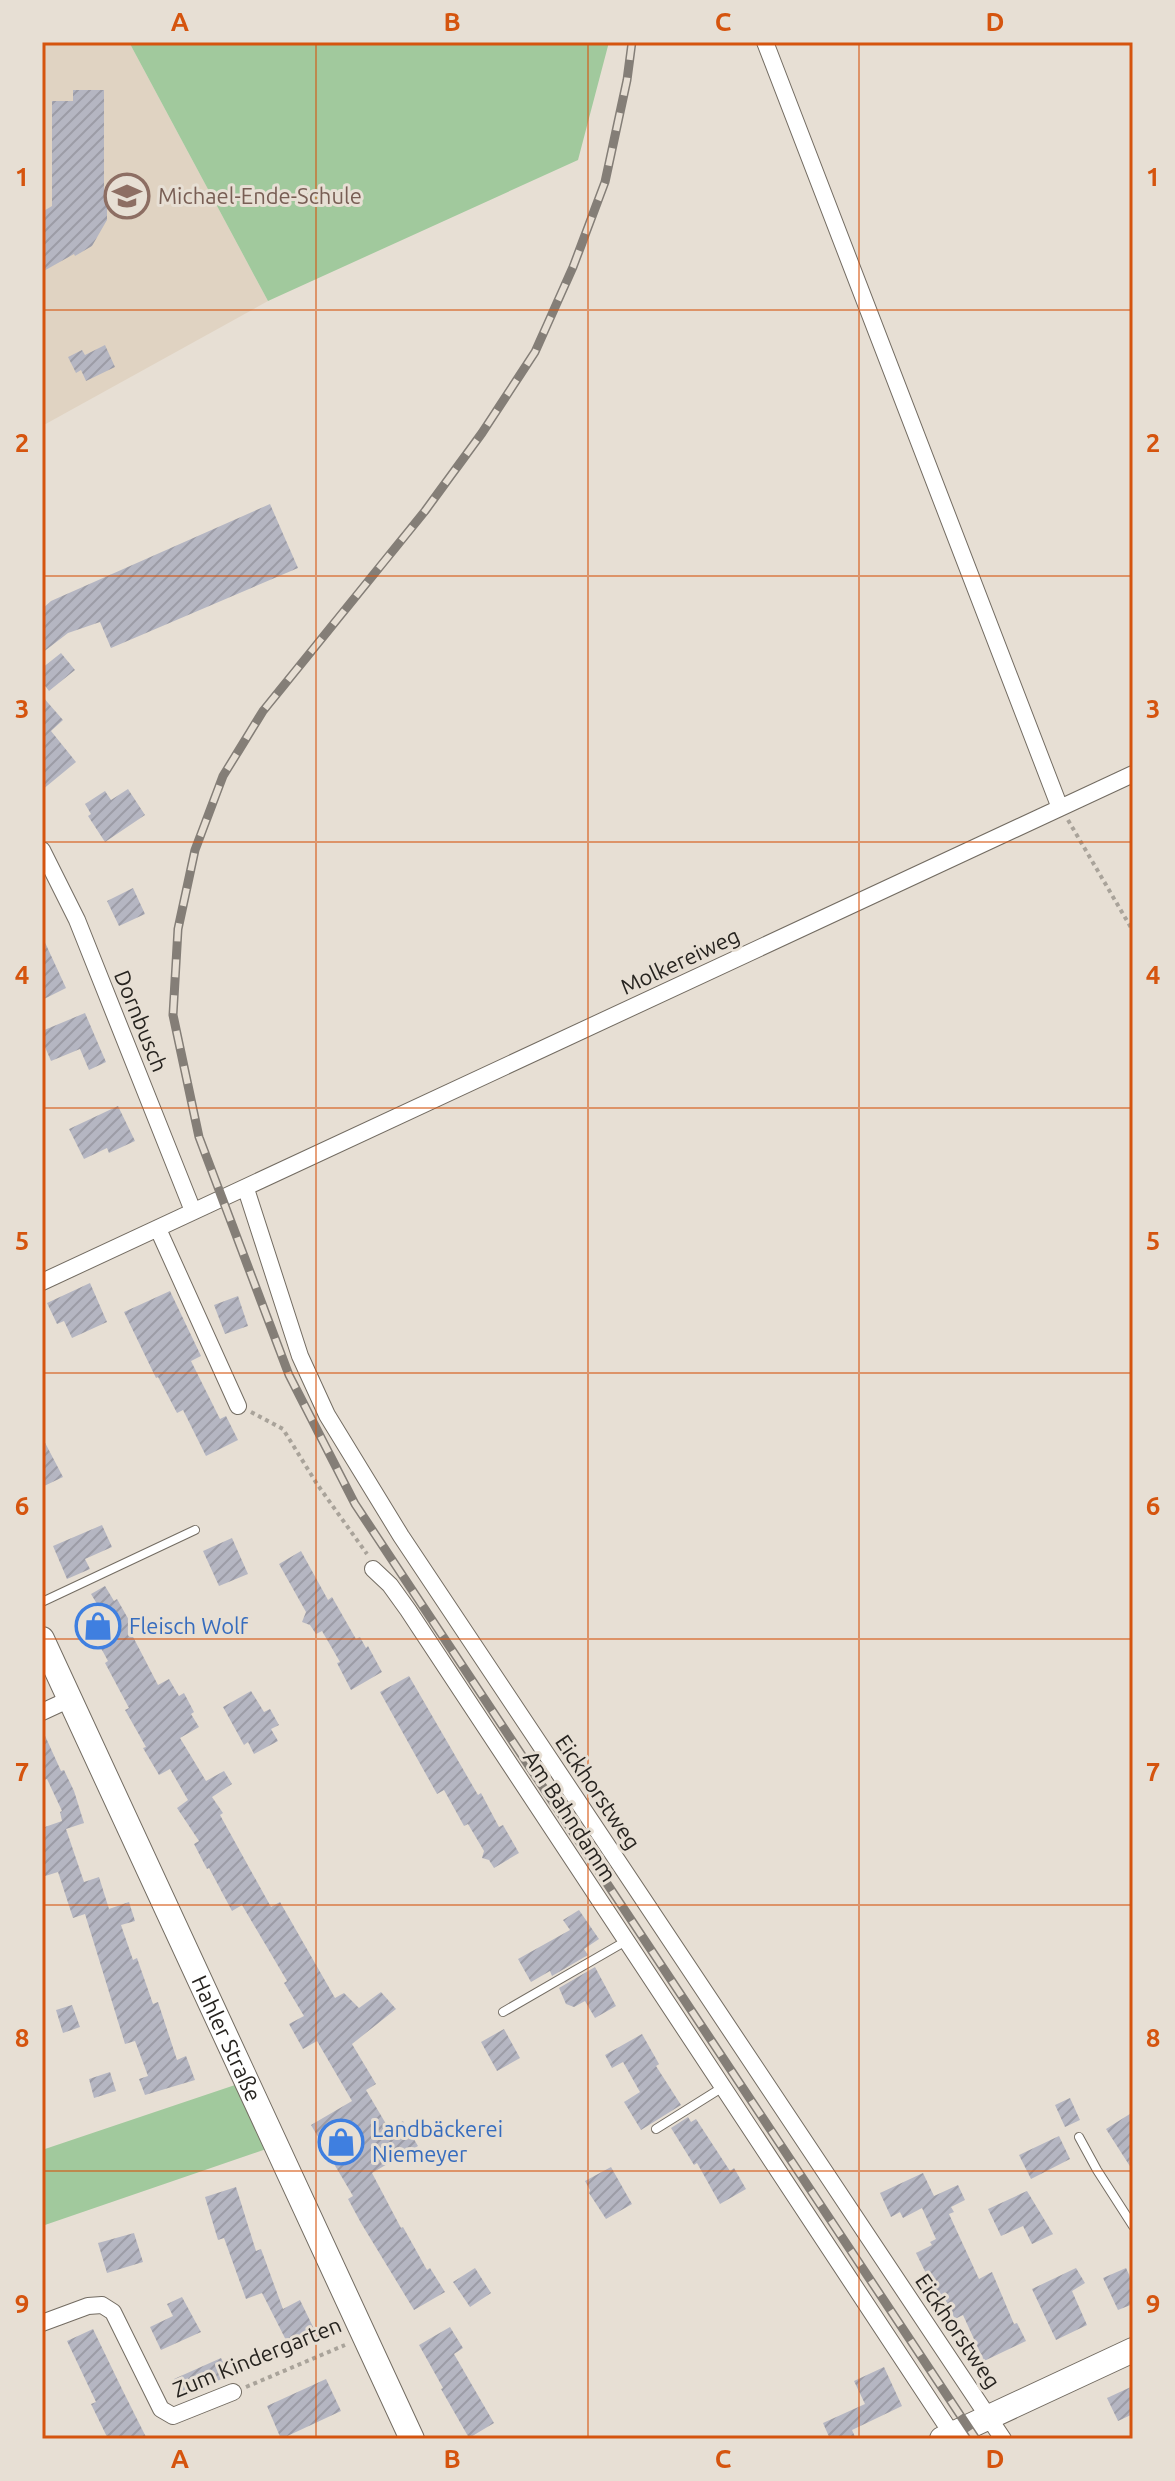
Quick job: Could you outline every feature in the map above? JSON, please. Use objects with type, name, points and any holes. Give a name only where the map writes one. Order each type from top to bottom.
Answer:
[{"type":"street","points":[[765,42],[1060,808]]},
{"type":"street","name":"Molkereiweg","points":[[246,1189],[269,1175],[1133,774]]},
{"type":"street","name":"Dornbusch","points":[[42,850],[77,920],[193,1211]]},
{"type":"street","points":[[42,1282],[246,1189]]},
{"type":"street","name":"Eickhorstweg","points":[[246,1189],[300,1356],[327,1415],[410,1549],[1003,2439]]},
{"type":"street","points":[[158,1229],[238,1406]]},
{"type":"street","name":"Am Bahndamm","points":[[373,1569],[390,1585],[408,1610],[723,2087],[947,2436]]},
{"type":"street","name":"Hahler Straße","points":[[42,1639],[412,2439]]},
{"type":"street","points":[[42,1712],[70,1699]]},
{"type":"street","name":"Zum Kindergarten","points":[[42,2323],[88,2306],[102,2305],[113,2312],[161,2409],[173,2416],[233,2392]]},
{"type":"street","points":[[947,2436],[1133,2350]]},
{"type":"lane","points":[[42,1602],[195,1530]]},
{"type":"lane","points":[[503,2012],[626,1941]]},
{"type":"lane","points":[[656,2129],[723,2087]]},
{"type":"lane","points":[[1079,2137],[1133,2226]]},
{"type":"path","points":[[1060,808],[1133,931]]},
{"type":"path","points":[[238,1406],[283,1429],[369,1558],[373,1569]]},
{"type":"path","name":"Zum Kindergarten","points":[[233,2392],[363,2337]]},
{"type":"shaded area","name":"Michael-Ende-Schule","points":[[42,42],[129,42],[268,301],[42,426]]},
{"type":"green space","points":[[129,42],[609,42],[578,160],[268,301]]},
{"type":"green space","points":[[238,2084],[269,2148],[42,2226],[42,2150]]},
{"type":"building","points":[[73,90],[104,90],[104,201],[107,201],[107,220],[92,246],[42,272],[42,212],[52,206],[52,101],[73,101]]},
{"type":"building","points":[[105,345],[115,367],[86,381],[81,370],[76,373],[68,357],[82,350],[85,355]]},
{"type":"building","points":[[270,504],[298,568],[111,648],[100,622],[68,633],[42,653],[42,609],[51,601]]},
{"type":"building","points":[[61,653],[75,670],[49,691],[42,682],[42,668]]},
{"type":"building","points":[[42,696],[63,720],[51,731],[76,762],[42,790]]},
{"type":"building","points":[[128,789],[145,815],[105,842],[88,816],[91,814],[85,804],[105,791],[111,800]]},
{"type":"building","points":[[133,888],[145,914],[119,926],[107,901]]},
{"type":"building","points":[[42,936],[66,988],[42,1000]]},
{"type":"building","points":[[85,1013],[106,1062],[89,1070],[80,1049],[51,1061],[42,1040],[42,1031]]},
{"type":"building","points":[[118,1106],[135,1141],[109,1153],[107,1148],[84,1159],[69,1129]]},
{"type":"building","points":[[90,1283],[107,1322],[72,1338],[64,1321],[57,1324],[47,1303]]},
{"type":"building","points":[[170,1291],[201,1356],[191,1361],[220,1419],[226,1416],[238,1440],[206,1456],[183,1410],[177,1413],[156,1378],[124,1312]]},
{"type":"building","points":[[238,1296],[248,1326],[225,1334],[214,1305]]},
{"type":"building","points":[[42,1437],[63,1477],[42,1487]]},
{"type":"building","points":[[102,1525],[112,1547],[85,1559],[90,1569],[67,1579],[53,1546]]},
{"type":"building","points":[[232,1538],[248,1574],[219,1586],[203,1551]]},
{"type":"building","points":[[301,1551],[328,1600],[332,1597],[356,1639],[360,1637],[366,1648],[368,1646],[382,1672],[351,1690],[337,1663],[340,1662],[322,1631],[316,1634],[310,1625],[302,1622],[306,1612],[279,1564]]},
{"type":"building","points":[[105,1586],[114,1601],[117,1599],[134,1629],[130,1631],[158,1685],[169,1679],[179,1696],[184,1693],[194,1712],[191,1714],[199,1727],[180,1738],[206,1781],[224,1771],[232,1784],[212,1797],[271,1907],[280,1902],[335,1998],[344,1993],[359,2008],[381,1992],[396,2009],[352,2044],[376,2084],[366,2090],[389,2129],[403,2121],[418,2146],[372,2173],[401,2228],[445,2292],[414,2310],[361,2223],[348,2199],[353,2196],[311,2125],[352,2101],[317,2041],[303,2049],[289,2024],[304,2016],[284,1983],[287,1981],[242,1905],[232,1911],[207,1869],[194,1844],[199,1841],[177,1808],[188,1800],[170,1769],[159,1775],[143,1748],[146,1747],[125,1710],[129,1708],[105,1663],[108,1661],[84,1617],[100,1609],[91,1594]]},
{"type":"building","points":[[409,1676],[478,1795],[481,1793],[499,1827],[503,1825],[519,1853],[494,1868],[489,1860],[482,1858],[484,1851],[468,1824],[464,1826],[444,1790],[437,1794],[380,1692]]},
{"type":"building","points":[[251,1691],[264,1712],[270,1709],[279,1725],[271,1729],[278,1741],[254,1754],[248,1742],[244,1745],[223,1707]]},
{"type":"building","points":[[42,1729],[74,1791],[84,1823],[66,1829],[84,1882],[99,1877],[109,1909],[129,1902],[135,1921],[121,1925],[133,1960],[137,1958],[153,2004],[158,2002],[177,2060],[186,2056],[195,2080],[145,2095],[139,2079],[148,2076],[135,2041],[125,2044],[85,1914],[73,1918],[58,1872],[42,1877],[42,1828],[62,1821],[62,1811],[47,1779],[42,1781]]},
{"type":"building","points":[[579,1910],[599,1939],[584,1949],[588,1955],[552,1976],[550,1971],[531,1982],[518,1959],[570,1930],[563,1920]]},
{"type":"building","points":[[595,1967],[616,2006],[595,2018],[585,2001],[574,2007],[566,2004],[559,1988]]},
{"type":"building","points":[[72,2005],[80,2027],[63,2033],[56,2010]]},
{"type":"building","points":[[504,2029],[520,2058],[497,2071],[481,2042]]},
{"type":"building","points":[[642,2034],[659,2064],[656,2066],[681,2105],[641,2130],[624,2102],[640,2092],[623,2062],[612,2068],[605,2055]]},
{"type":"building","points":[[110,2072],[116,2091],[94,2098],[89,2079]]},
{"type":"building","points":[[1070,2098],[1080,2120],[1065,2127],[1055,2105]]},
{"type":"building","points":[[1133,2112],[1133,2171],[1106,2129]]},
{"type":"building","points":[[688,2117],[691,2122],[696,2119],[730,2171],[734,2168],[746,2189],[720,2204],[697,2163],[694,2165],[671,2128]]},
{"type":"building","points":[[1059,2136],[1070,2159],[1031,2179],[1019,2155]]},
{"type":"building","points":[[611,2167],[632,2204],[606,2219],[585,2181]]},
{"type":"building","points":[[923,2173],[934,2196],[958,2185],[965,2200],[951,2207],[954,2212],[949,2214],[979,2279],[992,2272],[1014,2324],[1017,2323],[1026,2341],[984,2361],[963,2315],[955,2319],[945,2299],[940,2302],[916,2253],[932,2245],[930,2242],[936,2239],[922,2208],[903,2218],[900,2212],[891,2217],[880,2193]]},
{"type":"building","points":[[236,2187],[256,2251],[261,2249],[283,2309],[300,2300],[316,2333],[289,2346],[262,2293],[246,2299],[224,2238],[218,2240],[205,2197]]},
{"type":"building","points":[[1027,2191],[1053,2234],[1032,2244],[1023,2226],[1001,2236],[988,2209]]},
{"type":"building","points":[[134,2233],[143,2262],[107,2273],[98,2243]]},
{"type":"building","points":[[475,2268],[491,2293],[470,2307],[453,2282]]},
{"type":"building","points":[[1076,2268],[1085,2283],[1072,2291],[1087,2325],[1056,2340],[1032,2289]]},
{"type":"building","points":[[1126,2268],[1133,2283],[1133,2304],[1118,2310],[1103,2278]]},
{"type":"building","points":[[182,2297],[201,2332],[161,2350],[150,2327],[173,2316],[167,2304]]},
{"type":"building","points":[[450,2327],[463,2348],[454,2354],[494,2423],[469,2438],[419,2345]]},
{"type":"building","points":[[93,2329],[147,2439],[108,2439],[91,2404],[96,2402],[67,2341]]},
{"type":"building","points":[[221,2358],[228,2373],[221,2376],[222,2379],[182,2396],[174,2379]]},
{"type":"building","points":[[884,2367],[902,2406],[852,2430],[856,2439],[830,2439],[823,2423],[865,2404],[854,2381]]},
{"type":"building","points":[[326,2379],[341,2411],[281,2439],[267,2406]]},
{"type":"building","points":[[1133,2386],[1133,2414],[1118,2421],[1107,2398]]},
{"type":"railway","points":[[632,42],[605,182],[573,267],[535,352],[482,433],[425,511],[263,711],[223,776],[195,850],[178,929],[173,1015],[199,1137],[289,1375],[355,1504],[976,2439]]},
{"type":"place","name":"Michael-Ende-Schule","points":[[127,196]]},
{"type":"place","name":"Fleisch Wolf","points":[[98,1626]]},
{"type":"place","name":"Landbäckerei Niemeyer","points":[[341,2142]]}]
